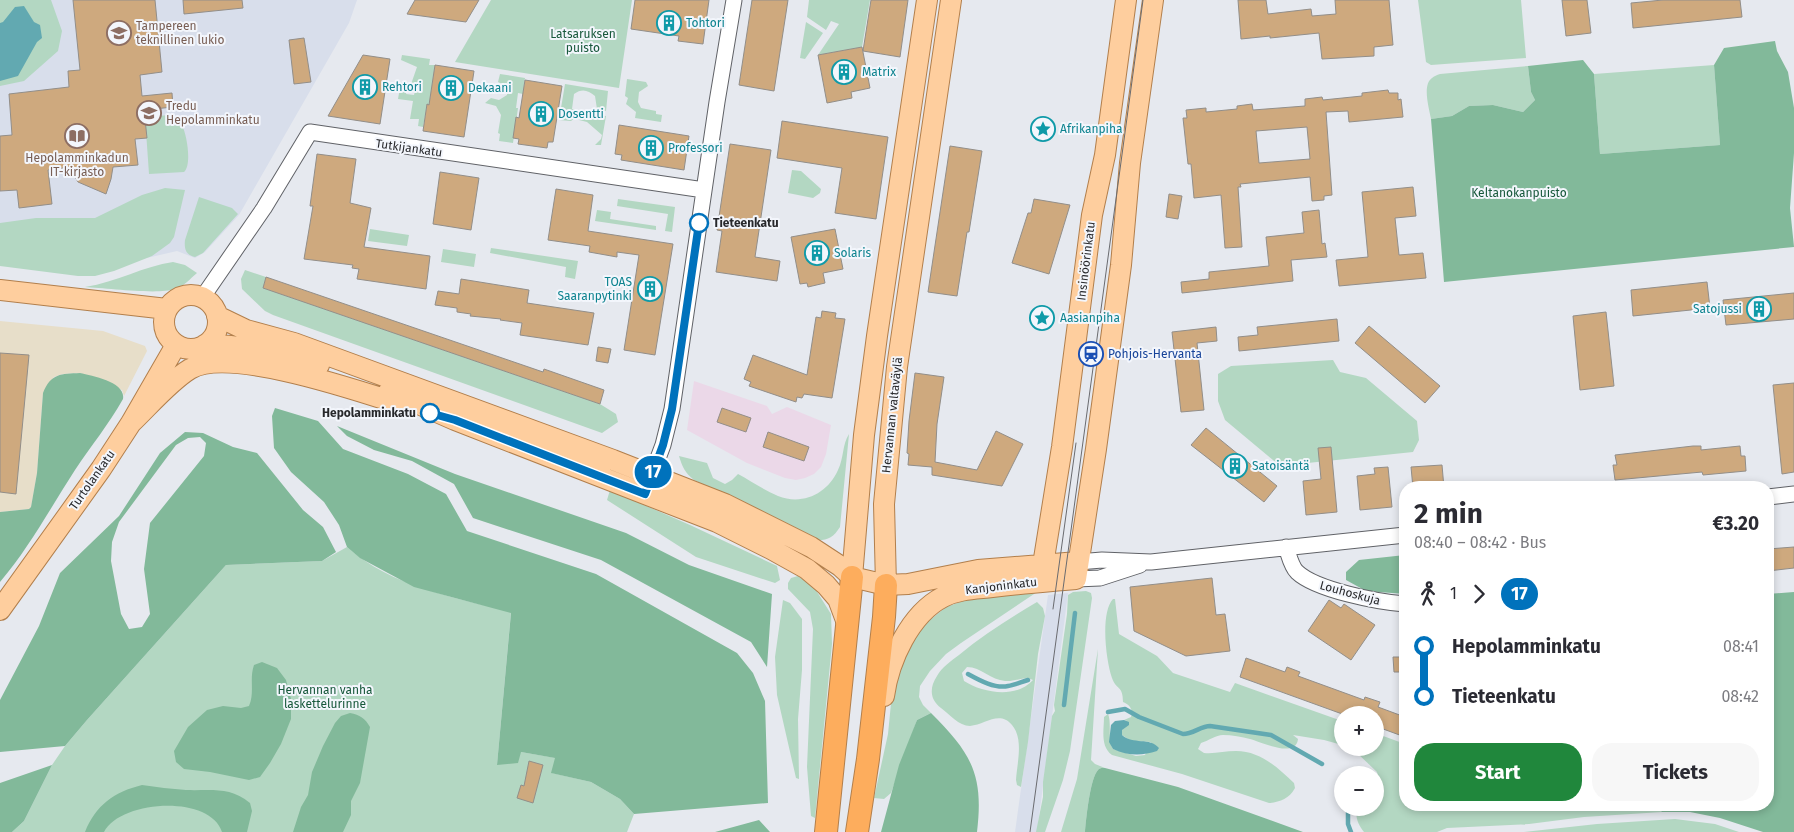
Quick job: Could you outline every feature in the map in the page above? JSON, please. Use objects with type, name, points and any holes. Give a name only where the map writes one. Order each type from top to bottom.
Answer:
[{"type":"highway","name":"Hervannan valtaväylä","points":[[826,832],[852,577]]},
{"type":"highway","name":"Hervannan valtaväylä","points":[[857,832],[868,759],[886,585]]},
{"type":"main road","name":"Hervannan valtaväylä","points":[[852,577],[864,436],[927,0]]},
{"type":"main road","name":"Hervannan valtaväylä","points":[[886,585],[884,504],[897,367],[951,0]]},
{"type":"main road","name":"Insinöörinkatu","points":[[1042,573],[1063,438],[1091,224],[1105,155],[1126,0]]},
{"type":"main road","points":[[1077,570],[1120,274],[1130,163],[1152,0]]},
{"type":"main road","points":[[0,290],[167,309]]},
{"type":"main road","points":[[206,344],[216,331],[217,316],[214,308],[202,298],[186,296],[178,298],[167,309],[164,317],[166,333],[176,345],[191,349],[206,344],[239,346],[302,360],[368,381],[455,420],[717,522],[807,569],[826,585],[838,600],[846,623]]},
{"type":"main road","points":[[217,316],[246,330],[294,343],[652,475],[725,504],[811,547],[840,566],[852,577]]},
{"type":"main road","name":"Turtolankatu","points":[[0,610],[101,469],[131,423],[176,345]]},
{"type":"main road","points":[[131,423],[192,368],[216,362],[232,362],[289,372],[455,420]]},
{"type":"main road","name":"Kanjoninkatu","points":[[852,577],[886,585],[908,584],[978,570],[1042,573]]},
{"type":"main road","name":"Kanjoninkatu","points":[[868,759],[878,728],[886,682],[893,658],[916,622],[931,605],[944,597],[965,590],[1042,573],[1077,570]]},
{"type":"street","points":[[645,494],[663,445],[672,409],[734,0]]},
{"type":"street","name":"Tutkijankatu","points":[[202,298],[264,208],[310,132],[704,190]]},
{"type":"street","points":[[1774,496],[1794,494]]},
{"type":"street","name":"Kanjoninkatu","points":[[1077,570],[1100,578],[1151,562],[1399,536]]},
{"type":"street","name":"Louhoskuja","points":[[1286,547],[1295,570],[1304,578],[1319,586],[1386,603],[1399,604]]},
{"type":"shaded area","name":"Tredu Hepolamminkatu","points":[[0,0],[357,0],[349,23],[239,215],[205,252],[195,258],[177,251],[112,266],[0,255]]},
{"type":"shaded area","points":[[0,321],[103,331],[145,346],[147,351],[124,396],[122,390],[80,373],[63,374],[54,377],[43,393],[37,473],[31,507],[29,509],[0,512]]},
{"type":"shaded area","points":[[694,381],[767,406],[772,414],[787,407],[831,425],[826,454],[821,467],[814,474],[805,478],[796,480],[785,478],[747,463],[687,430]]},
{"type":"shaded area","points":[[1068,593],[1037,832],[1015,832],[1048,595]]},
{"type":"green space","points":[[0,0],[51,0],[62,31],[58,51],[24,81],[0,86]]},
{"type":"green space","name":"Latsaruksen puisto","points":[[491,0],[632,0],[619,88],[455,62]]},
{"type":"green space","points":[[809,0],[870,0],[862,47],[818,55],[839,24],[831,21],[826,30],[807,17]]},
{"type":"green space","points":[[1418,0],[1521,0],[1526,58],[1431,65],[1426,62]]},
{"type":"green space","points":[[806,22],[823,33],[805,59],[800,58]]},
{"type":"green space","name":"Keltanokanpuisto","points":[[1775,41],[1777,51],[1788,72],[1794,108],[1794,153],[1790,208],[1794,247],[1444,282],[1431,119],[1452,116],[1469,106],[1493,105],[1523,112],[1535,100],[1531,92],[1528,66],[1583,60],[1594,74],[1600,154],[1720,145],[1714,65],[1724,48]]},
{"type":"green space","points":[[402,55],[430,59],[429,65],[435,65],[429,105],[427,105],[423,127],[418,126],[419,119],[410,119],[413,101],[398,99],[401,82],[408,82],[406,94],[414,95],[415,91],[409,90],[417,67],[401,60]]},
{"type":"green space","points":[[1714,65],[1720,145],[1600,154],[1594,74]]},
{"type":"green space","points":[[1528,66],[1531,92],[1535,100],[1523,112],[1493,105],[1469,106],[1452,116],[1431,119],[1427,86],[1429,81],[1435,76]]},
{"type":"green space","points":[[500,74],[525,78],[523,94],[518,93],[513,143],[499,141],[500,134],[498,133],[501,115],[496,106],[485,103],[491,98],[499,100],[507,95],[508,87],[498,82]]},
{"type":"green space","points":[[627,79],[646,82],[648,86],[639,92],[638,102],[641,108],[656,111],[656,114],[662,115],[661,122],[635,118],[636,112],[626,104],[628,98],[625,96]]},
{"type":"green space","points":[[565,84],[608,91],[606,111],[597,109],[595,96],[582,90],[574,94],[572,109],[582,112],[571,121],[559,120]]},
{"type":"green space","points":[[170,115],[180,122],[184,130],[188,150],[188,163],[184,172],[149,174],[145,117]]},
{"type":"green space","points":[[586,115],[606,116],[601,145],[595,145],[602,135],[587,122],[579,120]]},
{"type":"green space","points":[[792,170],[801,171],[821,189],[820,193],[813,198],[788,193]]},
{"type":"green space","points":[[165,188],[185,190],[174,237],[170,243],[152,256],[114,271],[95,276],[78,276],[0,266],[0,223],[36,218],[95,218],[142,195]]},
{"type":"green space","points":[[199,197],[232,208],[238,214],[203,253],[195,257],[185,249],[185,240]]},
{"type":"green space","points":[[618,199],[675,207],[672,232],[665,231],[668,214],[617,206]]},
{"type":"green space","points":[[597,210],[611,212],[610,219],[656,226],[656,230],[595,221]]},
{"type":"green space","points":[[370,229],[409,235],[407,246],[368,241]]},
{"type":"green space","points":[[491,248],[578,261],[575,279],[565,277],[566,267],[490,253]]},
{"type":"green space","points":[[443,249],[476,254],[474,267],[441,262]]},
{"type":"green space","points":[[173,262],[185,265],[197,273],[175,289],[145,291],[85,287],[108,282]]},
{"type":"green space","points":[[245,270],[266,277],[263,288],[600,404],[616,414],[618,422],[602,433],[273,315],[265,311],[242,289],[241,279]]},
{"type":"green space","points":[[1333,360],[1340,372],[1366,378],[1417,421],[1419,440],[1413,452],[1298,464],[1286,471],[1225,420],[1218,401],[1218,374],[1231,366]]},
{"type":"green space","points":[[80,373],[114,384],[123,393],[123,399],[30,541],[0,582],[0,512],[29,509],[31,507],[37,473],[43,393],[53,378]]},
{"type":"green space","points":[[275,408],[318,421],[343,449],[408,474],[446,494],[467,531],[596,574],[737,653],[753,673],[765,701],[768,803],[634,814],[620,799],[591,782],[551,773],[555,758],[521,752],[518,763],[497,765],[511,613],[414,587],[360,558],[347,547],[339,525],[324,502],[291,472],[274,448],[272,416]]},
{"type":"green space","points":[[337,426],[455,474],[626,533],[689,565],[772,594],[767,667],[751,642],[601,560],[473,518],[454,484],[412,461],[374,450],[347,436]]},
{"type":"green space","points":[[185,432],[203,433],[233,447],[257,453],[303,510],[323,527],[336,552],[322,561],[226,565],[65,746],[0,752],[0,700],[39,626],[60,573],[119,516],[160,453]],"holes":[[[200,437],[206,443],[204,456],[150,523],[144,569],[150,614],[142,627],[129,629],[121,614],[111,561],[112,542],[119,522],[176,445],[188,438]]]},
{"type":"green space","points":[[849,434],[840,527],[835,534],[823,540],[814,540],[694,480],[684,469],[679,456],[707,463],[713,478],[725,484],[738,474],[778,496],[787,499],[805,498],[821,491],[834,478]]},
{"type":"green space","points":[[610,490],[777,566],[780,580],[775,583],[696,557],[607,500]]},
{"type":"green space","name":"Hervannan vanha laskettelurinne","points":[[347,547],[365,561],[384,572],[424,589],[511,612],[497,765],[521,752],[556,758],[552,773],[591,782],[620,799],[634,814],[627,832],[12,832],[24,821],[52,765],[65,746],[226,565],[322,561]]},
{"type":"green space","points":[[1399,556],[1399,594],[1366,591],[1346,580],[1346,572],[1359,560]]},
{"type":"green space","points":[[798,576],[814,587],[831,614],[832,644],[815,818],[811,816],[807,767],[813,629],[810,612],[788,589],[788,583],[791,578]]},
{"type":"green space","points":[[1086,591],[1091,593],[1092,598],[1070,751],[1063,780],[1045,832],[1036,832],[1043,797],[1043,782],[1052,716],[1055,711],[1054,705],[1068,595],[1073,592]]},
{"type":"green space","points":[[1037,592],[946,654],[930,671],[920,686],[919,697],[923,705],[931,713],[917,720],[891,793],[884,799],[874,798],[888,734],[893,683],[908,647],[925,624],[946,607],[966,600]]},
{"type":"green space","points":[[1794,592],[1794,832],[1763,832],[1720,818],[1690,812],[1662,812],[1661,811],[1774,811],[1774,594]]},
{"type":"green space","points":[[1113,599],[1115,599],[1119,634],[1157,656],[1173,673],[1230,692],[1235,683],[1334,718],[1334,743],[1293,735],[1298,739],[1296,745],[1285,749],[1269,746],[1247,738],[1220,735],[1201,743],[1198,749],[1204,753],[1236,751],[1260,757],[1275,766],[1294,783],[1295,788],[1293,792],[1287,797],[1280,801],[1269,803],[1182,774],[1112,755],[1104,742],[1104,717],[1108,714],[1110,740],[1113,749],[1136,756],[1145,755],[1151,742],[1131,741],[1122,735],[1122,730],[1127,721],[1124,720],[1131,717],[1132,712],[1129,706],[1123,702],[1121,690],[1114,682],[1110,670],[1105,637],[1109,606]]},
{"type":"green space","points":[[783,600],[790,603],[802,619],[802,670],[798,719],[799,779],[796,778],[777,695],[775,657]]},
{"type":"green space","points":[[1037,602],[1043,608],[1045,616],[1038,654],[1021,787],[1017,785],[1016,780],[1019,751],[1018,737],[1012,725],[1007,721],[997,718],[976,725],[962,724],[937,705],[933,698],[932,689],[934,680],[947,664],[987,634]],"holes":[[[967,667],[1000,680],[1033,680],[1018,690],[1009,692],[990,691],[980,689],[964,681],[962,673]]]},
{"type":"green space","points":[[1098,649],[1091,760],[1105,768],[1101,768],[1095,774],[1085,832],[1061,832],[1077,779]]},
{"type":"green space","points":[[262,662],[277,668],[286,680],[291,699],[291,719],[281,744],[260,777],[249,780],[184,769],[176,762],[174,751],[188,727],[207,710],[223,706],[241,708],[249,706],[252,696],[254,665]]},
{"type":"green space","points":[[350,713],[362,717],[370,727],[360,783],[351,801],[351,815],[343,832],[293,832],[301,807],[308,795],[312,772],[323,746],[335,723],[341,716]]},
{"type":"green space","points":[[931,713],[956,740],[972,766],[978,795],[977,832],[881,832],[899,765],[917,720]]},
{"type":"green space","points":[[1384,736],[1399,742],[1399,811],[1662,812],[1584,817],[1529,824],[1447,828],[1437,832],[1364,832],[1356,816],[1384,816],[1384,766],[1371,766],[1360,756],[1384,756]]},
{"type":"green space","points":[[52,765],[24,821],[12,832],[0,832],[0,783]]},
{"type":"green space","points":[[1101,768],[1178,787],[1303,832],[1085,832],[1089,799],[1095,774]]},
{"type":"green space","points":[[142,785],[169,789],[220,790],[235,794],[250,803],[252,811],[247,832],[222,832],[214,820],[201,811],[184,807],[164,806],[145,808],[128,813],[113,821],[104,832],[85,832],[95,814],[107,801],[123,792]]},
{"type":"green space","points":[[1675,819],[1715,824],[1739,832],[1524,832],[1597,824]]},
{"type":"green space","points":[[759,820],[770,832],[715,832]]},
{"type":"water","points":[[24,6],[34,22],[40,25],[42,38],[37,42],[18,76],[0,81],[0,23],[3,22],[15,7]]},
{"type":"water","points":[[1124,720],[1129,722],[1129,725],[1122,730],[1122,735],[1131,740],[1151,743],[1159,748],[1157,751],[1135,754],[1113,749],[1109,742],[1111,725],[1115,721]]},
{"type":"building","points":[[73,0],[155,0],[162,72],[140,75],[142,96],[172,93],[173,107],[144,110],[147,138],[135,139],[138,165],[113,167],[106,194],[78,182],[69,167],[48,170],[52,204],[19,208],[17,190],[0,191],[0,136],[12,135],[9,94],[69,87],[68,71],[80,70]]},
{"type":"building","points":[[183,0],[242,0],[243,8],[184,14]]},
{"type":"building","points":[[415,0],[479,0],[466,22],[407,14]]},
{"type":"building","name":"Tohtori","points":[[635,0],[709,0],[703,44],[678,41],[679,36],[631,29]]},
{"type":"building","points":[[752,0],[788,0],[774,91],[739,85]]},
{"type":"building","points":[[871,0],[908,0],[900,57],[863,51]]},
{"type":"building","points":[[1238,0],[1266,0],[1268,14],[1311,9],[1312,16],[1336,14],[1335,0],[1389,0],[1393,45],[1374,47],[1374,56],[1322,59],[1319,33],[1241,39]]},
{"type":"building","points":[[1562,0],[1587,0],[1591,33],[1566,36]]},
{"type":"building","points":[[1663,0],[1740,0],[1742,17],[1633,28],[1631,3]]},
{"type":"building","points":[[304,38],[311,82],[294,84],[289,40]]},
{"type":"building","name":"Matrix","points":[[862,47],[870,88],[851,92],[852,98],[827,103],[818,55]]},
{"type":"building","name":"Rehtori","points":[[363,55],[390,59],[380,124],[328,116]]},
{"type":"building","name":"Dekaani","points":[[435,65],[474,71],[464,137],[423,131]]},
{"type":"building","name":"Dosentti","points":[[525,80],[562,86],[553,142],[548,142],[547,148],[518,144],[519,139],[513,138],[516,117],[519,118]]},
{"type":"building","points":[[1388,90],[1389,93],[1398,93],[1398,100],[1401,99],[1403,117],[1349,122],[1348,111],[1326,112],[1332,195],[1324,196],[1324,200],[1312,201],[1310,177],[1240,184],[1241,187],[1238,187],[1242,247],[1225,248],[1221,195],[1194,198],[1191,164],[1188,164],[1183,118],[1187,118],[1186,110],[1206,108],[1206,112],[1237,109],[1237,106],[1252,104],[1253,110],[1305,106],[1305,99],[1322,97],[1323,100],[1362,96],[1362,93]],"holes":[[[1307,127],[1310,159],[1259,163],[1256,131]]]},
{"type":"building","points":[[782,121],[888,137],[876,219],[835,213],[842,168],[777,158]]},
{"type":"building","name":"Professori","points":[[619,125],[689,136],[684,170],[621,160],[622,155],[615,154]]},
{"type":"building","points":[[730,144],[771,150],[755,257],[780,261],[777,281],[716,272],[722,231],[717,230]]},
{"type":"building","points":[[950,146],[982,151],[957,296],[928,292]]},
{"type":"building","points":[[317,154],[356,159],[350,203],[371,208],[364,247],[430,256],[426,289],[357,279],[359,269],[352,268],[353,265],[304,259],[313,206],[310,206]]},
{"type":"building","points":[[440,172],[479,178],[471,230],[433,224]]},
{"type":"building","points":[[1413,187],[1416,216],[1395,218],[1399,255],[1423,253],[1426,278],[1339,286],[1336,260],[1368,257],[1362,192]]},
{"type":"building","points":[[556,189],[593,195],[588,231],[673,244],[655,355],[624,350],[639,255],[617,252],[617,257],[589,252],[590,246],[548,240]]},
{"type":"building","points":[[1169,194],[1182,196],[1178,219],[1166,217]]},
{"type":"building","points":[[1034,199],[1070,205],[1049,274],[1012,263],[1028,213],[1031,213]]},
{"type":"building","points":[[1319,210],[1322,244],[1325,243],[1327,257],[1291,260],[1293,281],[1182,293],[1181,282],[1209,279],[1209,272],[1269,266],[1266,237],[1304,233],[1302,212]]},
{"type":"building","name":"Solaris","points":[[835,229],[843,269],[823,273],[825,283],[808,287],[807,283],[800,284],[791,237]]},
{"type":"building","points":[[266,277],[543,372],[544,369],[604,390],[600,404],[263,288]]},
{"type":"building","points":[[461,279],[529,290],[527,303],[594,313],[588,345],[520,335],[522,323],[470,316],[471,314],[457,312],[457,308],[435,305],[438,291],[459,294]]},
{"type":"building","points":[[1707,282],[1710,308],[1633,316],[1631,290]]},
{"type":"building","name":"Satojussi","points":[[1794,293],[1794,319],[1726,325],[1723,300]]},
{"type":"building","points":[[822,311],[836,313],[835,318],[845,319],[832,398],[804,394],[802,398],[797,397],[796,402],[749,386],[751,382],[744,379],[753,355],[807,375],[816,317],[821,318]]},
{"type":"building","points":[[1606,312],[1614,386],[1580,390],[1573,316]]},
{"type":"building","points":[[1337,319],[1339,341],[1239,351],[1238,337],[1258,335],[1257,327]]},
{"type":"building","points":[[1369,326],[1440,386],[1425,403],[1355,343]]},
{"type":"building","points":[[1216,327],[1217,341],[1197,343],[1204,410],[1181,412],[1172,332]]},
{"type":"building","points":[[598,347],[611,349],[608,363],[596,361]]},
{"type":"building","points":[[0,353],[29,355],[16,494],[0,492]]},
{"type":"building","points":[[915,373],[944,377],[937,424],[935,462],[977,470],[996,431],[1023,444],[1002,486],[932,475],[932,467],[908,465],[909,421]]},
{"type":"building","points":[[1794,383],[1794,472],[1782,474],[1773,385]]},
{"type":"building","points":[[722,408],[751,418],[746,432],[717,422]]},
{"type":"building","name":"Satoisäntä","points":[[1206,428],[1277,486],[1264,502],[1191,445]]},
{"type":"building","points":[[768,432],[809,447],[804,461],[763,447]]},
{"type":"building","points":[[1701,446],[1701,450],[1740,446],[1741,456],[1745,456],[1746,471],[1703,475],[1702,472],[1615,480],[1613,465],[1617,465],[1615,455]]},
{"type":"building","points":[[1331,447],[1337,512],[1306,515],[1303,481],[1321,479],[1318,448]]},
{"type":"building","points":[[1442,465],[1443,481],[1412,481],[1411,467]]},
{"type":"building","points":[[1388,467],[1392,507],[1360,510],[1357,476],[1375,474],[1374,468]]},
{"type":"building","points":[[1794,547],[1794,568],[1774,570],[1774,549]]},
{"type":"building","points":[[1212,578],[1216,615],[1225,614],[1230,651],[1186,656],[1134,631],[1130,587]]},
{"type":"building","points":[[1329,600],[1341,608],[1344,604],[1375,625],[1351,660],[1308,631]]},
{"type":"building","points":[[1393,657],[1399,657],[1399,672],[1394,672]]},
{"type":"building","points":[[1246,658],[1285,672],[1287,667],[1300,672],[1298,676],[1364,700],[1365,697],[1380,702],[1378,706],[1334,706],[1334,711],[1240,677]]},
{"type":"building","points":[[1384,709],[1399,715],[1399,735],[1384,729]]},
{"type":"building","points":[[529,761],[543,765],[533,803],[517,798],[521,785],[524,786]]},
{"type":"waterway","points":[[1064,705],[1075,613]]},
{"type":"waterway","points":[[968,674],[987,683],[1003,687],[1028,680]]},
{"type":"waterway","points":[[1108,712],[1125,709],[1139,717],[1183,734],[1210,726],[1271,735],[1322,764]]},
{"type":"waterway","points":[[1348,816],[1351,832]]},
{"type":"tram line","points":[[1030,832],[1143,0]]},
{"type":"tram line","points":[[1053,609],[1076,443]]},
{"type":"bus line","name":"17","points":[[430,413],[455,420],[645,494],[663,445],[672,409],[699,223]]},
{"type":"place","name":"Tohtori","points":[[669,23]]},
{"type":"place","name":"Tampereen teknillinen lukio","points":[[119,33]]},
{"type":"place","name":"Matrix","points":[[844,72]]},
{"type":"place","name":"Rehtori","points":[[365,87]]},
{"type":"place","name":"Dekaani","points":[[451,88]]},
{"type":"place","name":"Tredu Hepolamminkatu","points":[[149,113]]},
{"type":"place","name":"Dosentti","points":[[541,114]]},
{"type":"place","name":"Afrikanpiha","points":[[1043,129]]},
{"type":"place","name":"Hepolamminkadun IT-kirjasto","points":[[77,136]]},
{"type":"place","name":"Professori","points":[[651,148]]},
{"type":"place","name":"Tieteenkatu","points":[[699,223]]},
{"type":"place","name":"Solaris","points":[[817,253]]},
{"type":"place","name":"TOAS Saaranpytinki","points":[[650,289]]},
{"type":"place","name":"Satojussi","points":[[1759,309]]},
{"type":"place","name":"Aasianpiha","points":[[1042,318]]},
{"type":"place","name":"Pohjois-Hervanta","points":[[1091,354]]},
{"type":"place","name":"Hepolamminkatu","points":[[430,413]]},
{"type":"place","name":"Satoisäntä","points":[[1235,466]]}]
